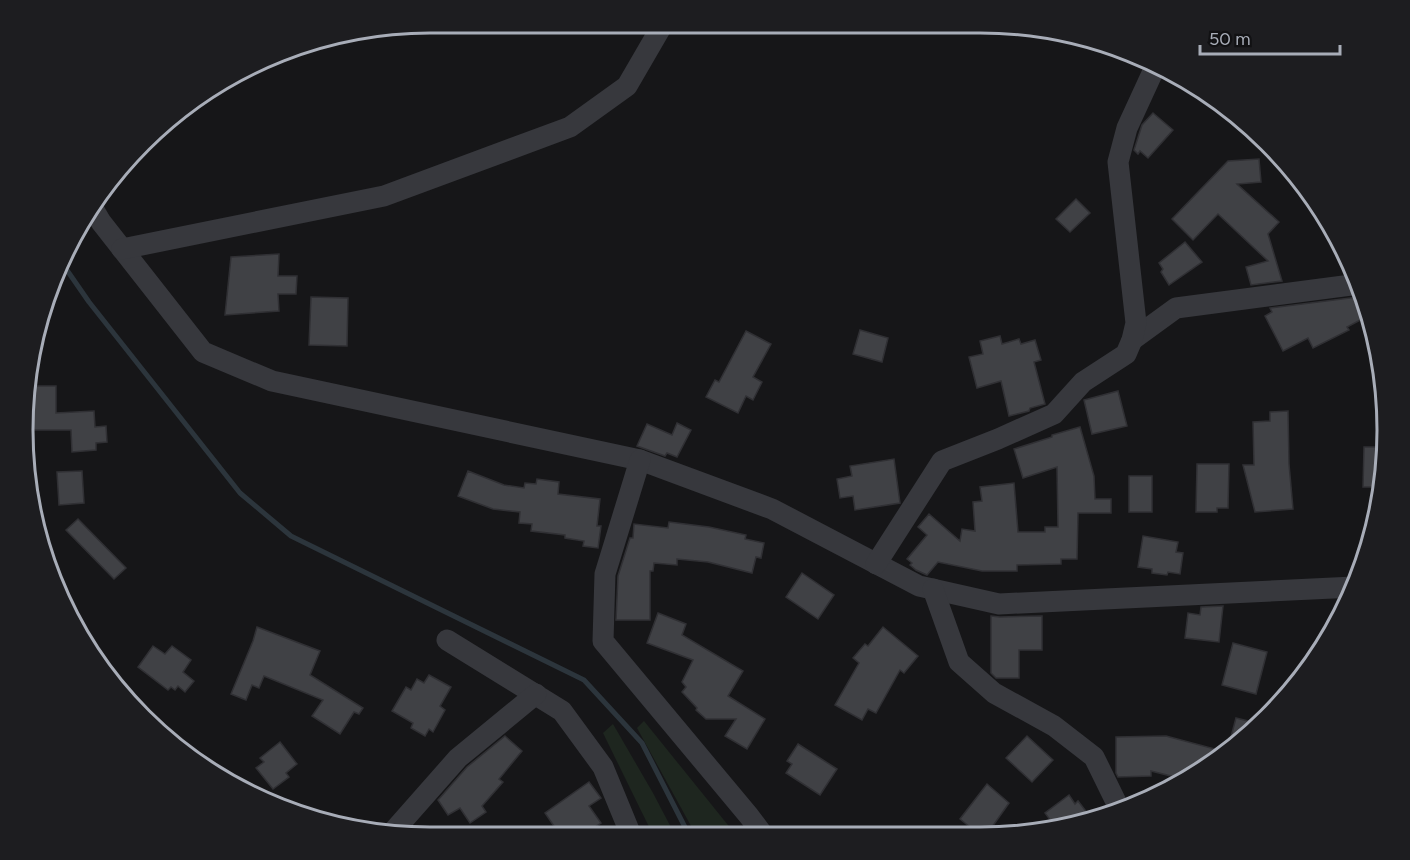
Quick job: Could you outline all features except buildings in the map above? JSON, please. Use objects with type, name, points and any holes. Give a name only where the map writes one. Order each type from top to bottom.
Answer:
[{"type":"street","points":[[122,249],[384,196],[570,127],[627,86],[658,33]]},
{"type":"street","points":[[876,564],[942,460],[998,439],[1054,414],[1083,382],[1126,354],[1136,323],[1118,162],[1127,128],[1153,72]]},
{"type":"street","points":[[97,214],[203,352],[272,381],[640,460],[772,509],[919,586],[999,604],[1345,586]]},
{"type":"street","points":[[1132,340],[1176,308],[1350,285]]},
{"type":"street","points":[[640,460],[606,574],[603,641],[757,827]]},
{"type":"street","points":[[933,589],[959,662],[994,693],[1054,726],[1094,757],[1116,803]]},
{"type":"street","points":[[447,640],[562,711],[603,767],[628,827]]},
{"type":"street","points":[[398,826],[458,758],[536,694]]},
{"type":"shaded area","points":[[644,721],[730,827],[692,827],[637,728]]},
{"type":"shaded area","points":[[613,724],[671,827],[649,827],[603,733]]},
{"type":"waterway","points":[[67,270],[89,302],[240,493],[291,536],[584,680],[642,743],[685,827]]}]
